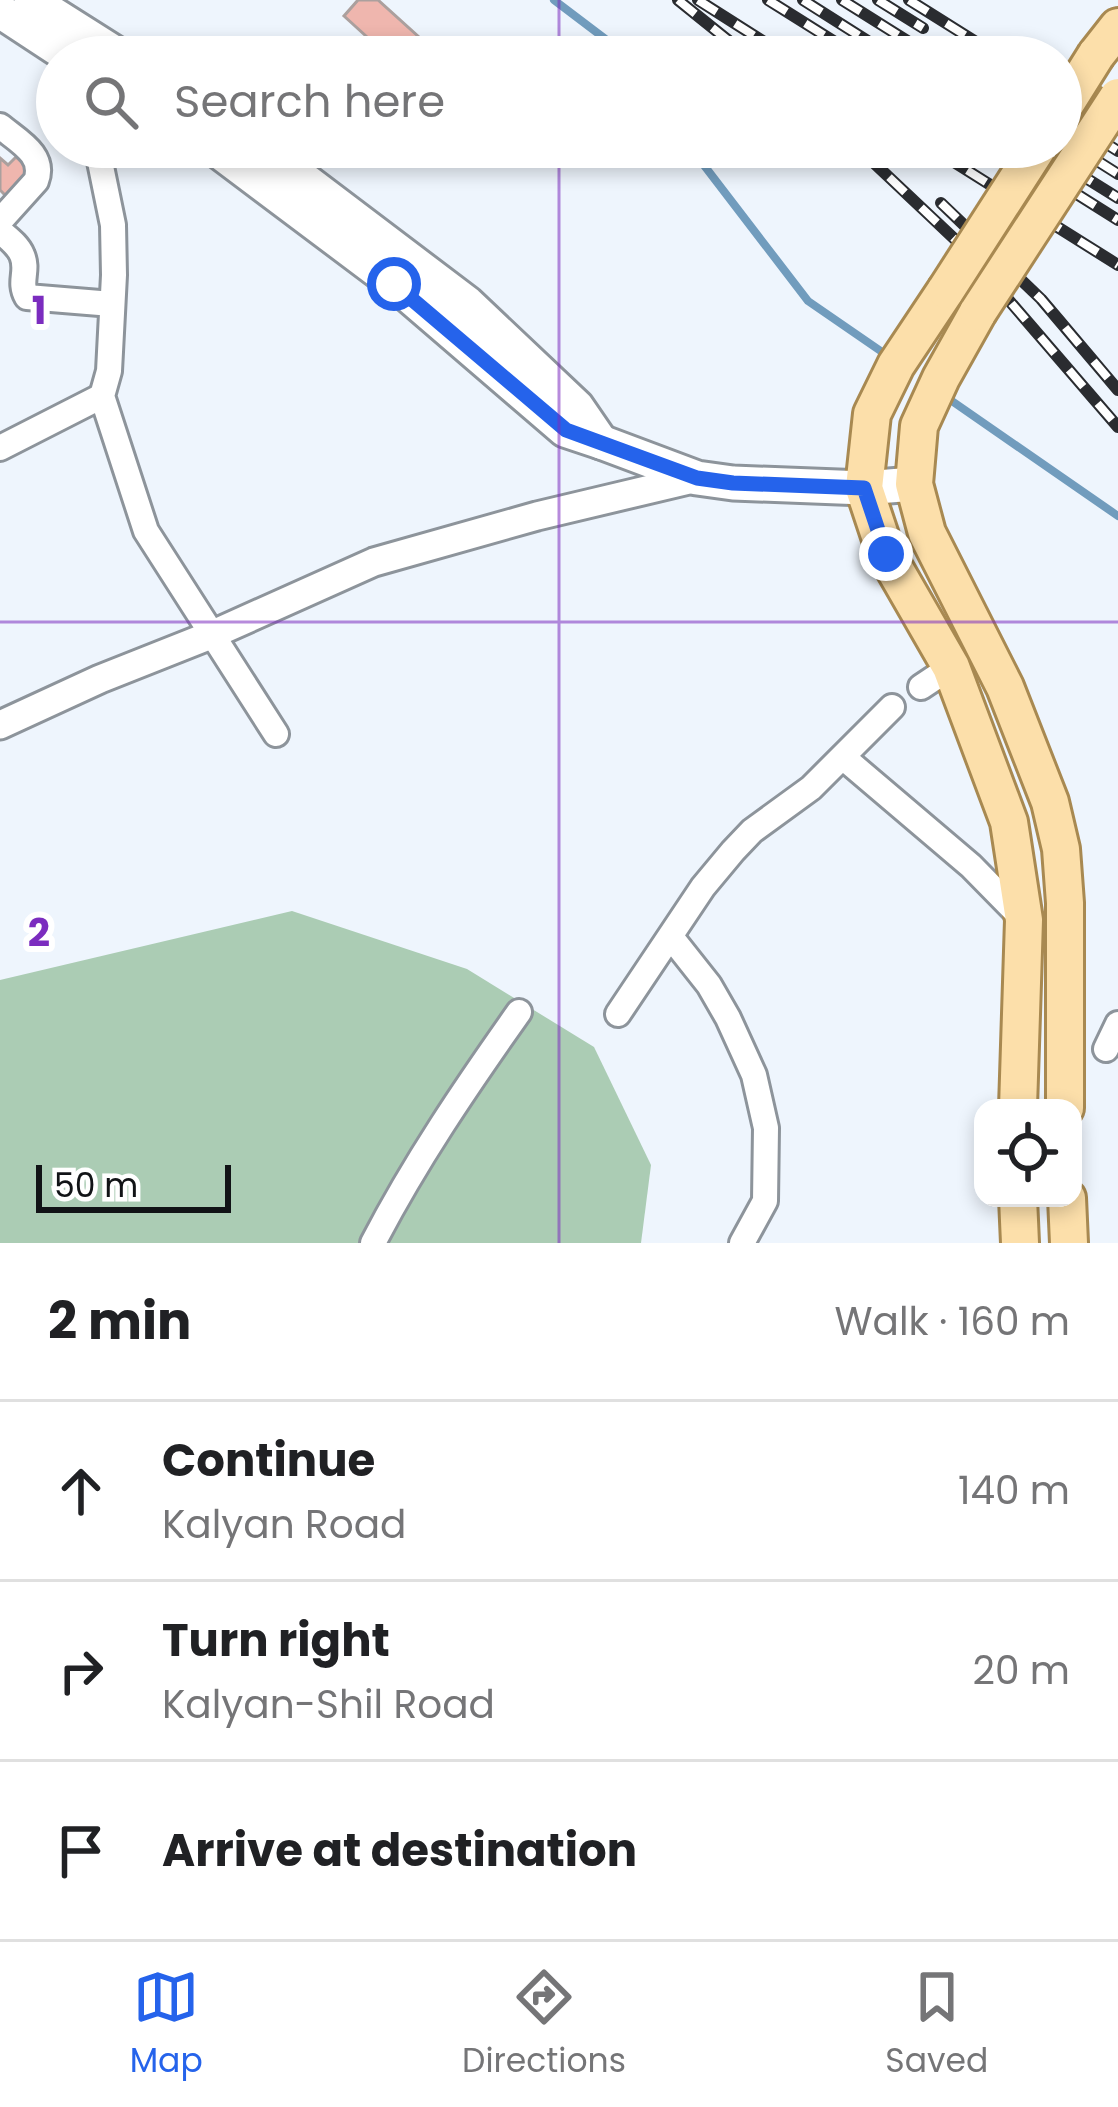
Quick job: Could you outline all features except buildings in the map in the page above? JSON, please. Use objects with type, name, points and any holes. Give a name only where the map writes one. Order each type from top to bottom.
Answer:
[{"type":"main road","points":[[31,0],[74,36]]},
{"type":"main road","points":[[0,11],[57,36]]},
{"type":"main road","points":[[1082,79],[1107,41]]},
{"type":"main road","points":[[1082,153],[1118,98]]},
{"type":"main road","points":[[241,168],[394,284],[566,430],[697,478],[864,488],[914,484]]},
{"type":"main road","points":[[289,168],[466,303],[577,407],[601,442]]},
{"type":"main road","points":[[1018,1099],[1024,920],[1009,822],[936,677],[864,488],[872,414],[896,365],[1024,168]]},
{"type":"main road","points":[[1065,1099],[1065,903],[1050,802],[1006,687],[927,533],[914,484],[919,426],[941,378],[1072,168]]},
{"type":"main road","points":[[1018,1207],[1020,1243]]},
{"type":"main road","points":[[1067,1207],[1069,1243]]},
{"type":"street","points":[[0,125],[36,158]]},
{"type":"street","points":[[0,221],[40,168]]},
{"type":"street","points":[[101,168],[113,225],[109,371],[102,396],[146,531],[276,734]]},
{"type":"street","points":[[0,231],[22,252],[22,288],[27,297],[112,304]]},
{"type":"street","points":[[0,448],[102,396]]},
{"type":"street","points":[[0,725],[374,562],[697,478]]},
{"type":"street","points":[[618,1014],[733,851],[752,831],[812,788],[892,707]]},
{"type":"street","points":[[844,758],[971,866],[1024,920]]},
{"type":"street","points":[[671,937],[709,985],[754,1075],[766,1128],[765,1201],[742,1243]]},
{"type":"street","points":[[373,1243],[454,1104],[519,1012]]},
{"type":"street","points":[[1106,1049],[1118,1024]]},
{"type":"green space","points":[[292,911],[467,969],[594,1047],[651,1165],[641,1243],[0,1243],[0,980]]},
{"type":"waterway","points":[[554,0],[601,36]]},
{"type":"waterway","points":[[706,168],[808,301],[885,354]]},
{"type":"waterway","points":[[949,399],[1118,516]]},
{"type":"railway","points":[[678,0],[723,36]]},
{"type":"railway","points":[[698,0],[755,36]]},
{"type":"railway","points":[[768,0],[825,36]]},
{"type":"railway","points":[[803,0],[860,36]]},
{"type":"railway","points":[[842,0],[899,36]]},
{"type":"railway","points":[[878,0],[923,28]]},
{"type":"railway","points":[[909,0],[966,36]]},
{"type":"railway","points":[[1082,128],[1118,151]]},
{"type":"railway","points":[[1082,151],[1118,174]]},
{"type":"railway","points":[[879,168],[963,247],[1118,427]]},
{"type":"railway","points":[[963,168],[1118,265]]},
{"type":"railway","points":[[1035,168],[1118,220]]},
{"type":"railway","points":[[1070,168],[1118,198]]},
{"type":"railway","points":[[941,203],[1041,299],[1118,390]]},
{"type":"route","points":[[394,284],[566,430],[697,478],[864,488],[886,554]]}]
